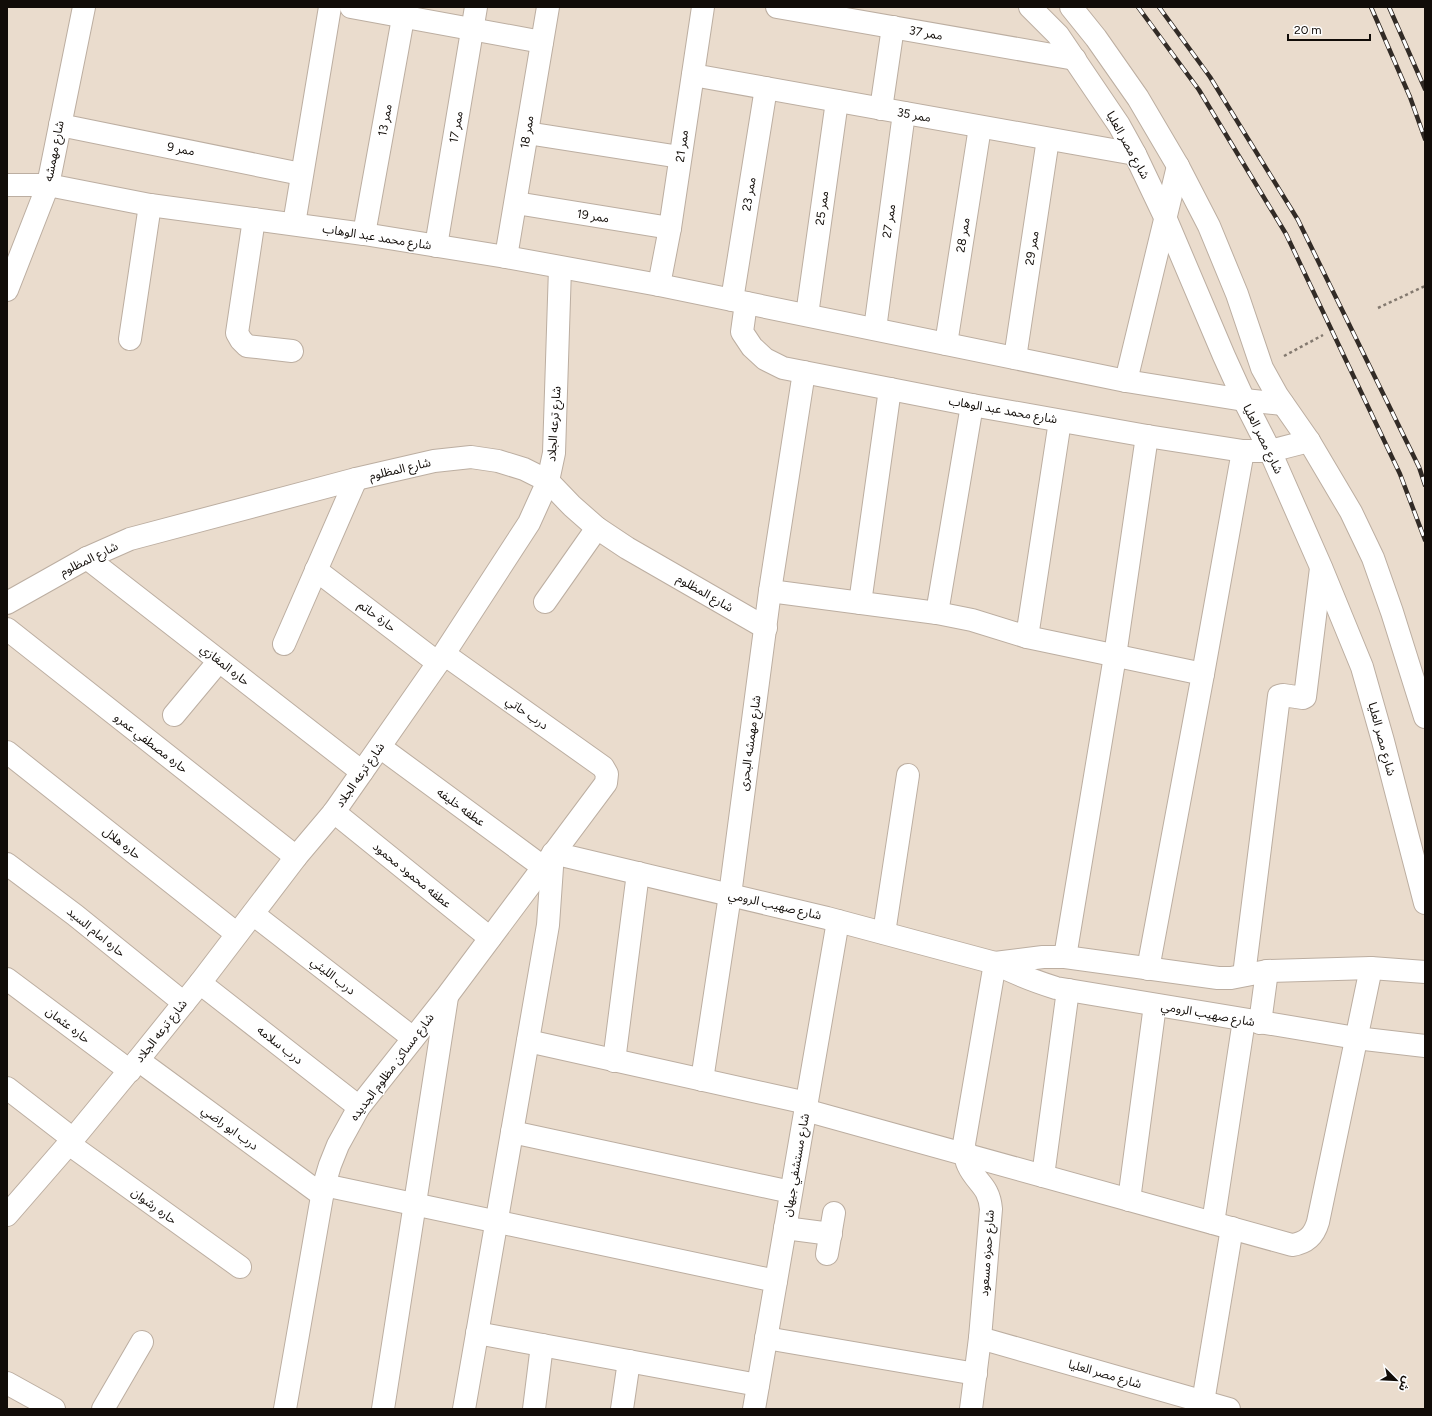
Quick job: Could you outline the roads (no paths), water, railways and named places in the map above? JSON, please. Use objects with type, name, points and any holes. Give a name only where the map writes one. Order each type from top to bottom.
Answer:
[{"type":"street","name":"شارع مهمشه","points":[[7,290],[48,185],[84,7]]},
{"type":"street","points":[[294,224],[301,174],[330,7]]},
{"type":"street","points":[[351,7],[404,12],[473,29],[542,42]]},
{"type":"street","name":"ممر 17","points":[[436,246],[476,7]]},
{"type":"street","name":"ممر 18","points":[[506,257],[548,7]]},
{"type":"street","name":"ممر 21","points":[[659,285],[670,228],[703,7]]},
{"type":"street","name":"شارع مصر العليا","points":[[1030,7],[1058,35],[1119,125],[1135,154],[1165,217],[1244,400],[1270,451],[1321,567],[1362,667],[1383,741],[1425,903]]},
{"type":"street","points":[[1071,7],[1096,38],[1138,98],[1178,166],[1209,226],[1234,287],[1262,368],[1351,512],[1373,558],[1392,612],[1425,717]]},
{"type":"street","name":"ممر 37","points":[[786,8],[1075,59]]},
{"type":"street","name":"ممر 13","points":[[364,234],[404,12]]},
{"type":"street","points":[[881,109],[893,27]]},
{"type":"street","name":"ممر 35","points":[[693,75],[1135,154]]},
{"type":"street","name":"ممر 23","points":[[739,301],[766,88]]},
{"type":"street","name":"ممر 25","points":[[807,315],[837,101]]},
{"type":"street","name":"ممر 27","points":[[875,329],[904,113]]},
{"type":"street","name":"ممر 9","points":[[60,125],[301,174]]},
{"type":"street","name":"ممر 28","points":[[946,344],[980,127]]},
{"type":"street","points":[[527,133],[680,157]]},
{"type":"street","name":"ممر 29","points":[[1015,358],[1048,139]]},
{"type":"street","points":[[1126,381],[1178,166]]},
{"type":"street","name":"شارع محمد عبد الوهاب","points":[[7,185],[48,185],[150,205],[364,234],[506,257],[659,285],[1126,381],[1244,400],[1283,404]]},
{"type":"street","name":"ممر 19","points":[[516,203],[670,228]]},
{"type":"street","points":[[130,339],[150,205]]},
{"type":"street","points":[[254,219],[237,333],[247,346],[292,351]]},
{"type":"street","name":"شارع ترعه الجلاد","points":[[9,1209],[71,1142],[134,1066],[200,983],[296,857],[334,812],[441,658],[529,523],[548,481],[554,453],[560,268]]},
{"type":"street","name":"شارع محمد عبد الوهاب","points":[[739,301],[742,332],[752,347],[765,359],[783,368],[1060,421],[1147,436],[1244,450],[1270,451],[1308,441]]},
{"type":"street","name":"شارع مهمشه البحرى","points":[[702,1080],[730,895],[770,591],[804,372]]},
{"type":"street","points":[[860,603],[890,389]]},
{"type":"street","points":[[937,613],[972,405]]},
{"type":"street","points":[[1027,638],[1060,421]]},
{"type":"street","points":[[1065,958],[1115,656],[1147,436]]},
{"type":"street","points":[[1148,969],[1244,450]]},
{"type":"street","name":"شارع المظلوم","points":[[7,603],[87,558],[130,539],[356,479],[434,462],[471,457],[498,461],[524,469],[548,481],[572,506],[597,528],[627,548],[766,628]]},
{"type":"street","points":[[284,644],[356,479]]},
{"type":"street","points":[[545,602],[597,528]]},
{"type":"street","name":"حاره المغازي","points":[[87,558],[362,772]]},
{"type":"street","points":[[1244,975],[1279,696],[1305,697],[1321,567]]},
{"type":"street","name":"حارة حاتم","points":[[316,570],[441,658]]},
{"type":"street","points":[[770,591],[937,613],[972,620],[1027,638],[1203,674]]},
{"type":"street","name":"حاره مصطفي عمرو","points":[[7,629],[296,857]]},
{"type":"street","name":"درب حاتي","points":[[441,658],[603,767],[607,774]]},
{"type":"street","points":[[174,715],[220,661]]},
{"type":"street","name":"عطفه خليفه","points":[[380,747],[548,860]]},
{"type":"street","name":"حاره هلال","points":[[7,752],[237,934]]},
{"type":"street","name":"شارع مساكن مظلوم الجديده","points":[[285,1409],[323,1190],[330,1165],[338,1145],[359,1107],[447,996],[606,783],[607,774]]},
{"type":"street","points":[[884,933],[908,775]]},
{"type":"street","name":"عطفه محمود محمود","points":[[334,812],[490,938]]},
{"type":"street","points":[[464,1409],[548,925],[548,860]]},
{"type":"street","name":"شارع صهيب الرومي","points":[[548,860],[638,873],[838,920],[995,963],[1033,981],[1068,990],[1356,1038],[1425,1046]]},
{"type":"street","name":"حاره امام السيد","points":[[7,864],[74,915],[184,1003]]},
{"type":"street","points":[[614,1061],[638,873]]},
{"type":"street","name":"درب الليثي","points":[[253,914],[413,1038]]},
{"type":"street","name":"شارع مستشفي جيهان","points":[[754,1409],[838,920]]},
{"type":"street","name":"شارع صهيب الرومي","points":[[995,963],[1043,957],[1065,958],[1218,978],[1231,978],[1267,971],[1371,968],[1425,972]]},
{"type":"street","name":"شارع حمزه مسعود","points":[[971,1409],[980,1338],[991,1209],[990,1198],[986,1189],[968,1166],[964,1144],[995,963]]},
{"type":"street","points":[[528,1041],[702,1080],[806,1107],[965,1154],[1292,1245],[1300,1244],[1307,1240],[1312,1235],[1318,1222],[1371,968]]},
{"type":"street","points":[[1204,1402],[1222,1225],[1252,1021],[1267,971]]},
{"type":"street","name":"حاره عثمان","points":[[7,979],[134,1066]]},
{"type":"street","name":"درب سلامه","points":[[200,983],[359,1107]]},
{"type":"street","points":[[1043,1176],[1068,990]]},
{"type":"street","points":[[383,1409],[447,996]]},
{"type":"street","points":[[1129,1200],[1155,1005]]},
{"type":"street","name":"درب ابو راضي","points":[[134,1066],[323,1190]]},
{"type":"street","name":"حاره رشوان","points":[[7,1088],[71,1142],[240,1267]]},
{"type":"street","points":[[512,1132],[791,1192]]},
{"type":"street","points":[[323,1190],[415,1205],[776,1281]]},
{"type":"street","points":[[785,1228],[831,1234]]},
{"type":"street","points":[[477,1333],[758,1385]]},
{"type":"street","points":[[766,1338],[976,1374]]},
{"type":"street","name":"شارع مصر العليا","points":[[980,1338],[1229,1409]]},
{"type":"street","points":[[103,1409],[142,1342]]},
{"type":"street","points":[[534,1409],[542,1345]]},
{"type":"street","points":[[622,1409],[629,1361]]},
{"type":"street","points":[[7,1383],[54,1409]]},
{"type":"railway","points":[[1138,7],[1199,90],[1286,234],[1400,474],[1425,540]]},
{"type":"railway","points":[[1159,7],[1210,77],[1298,220],[1419,467],[1425,485]]},
{"type":"railway","points":[[1371,7],[1410,97],[1425,139]]},
{"type":"railway","points":[[1389,7],[1425,89]]}]
